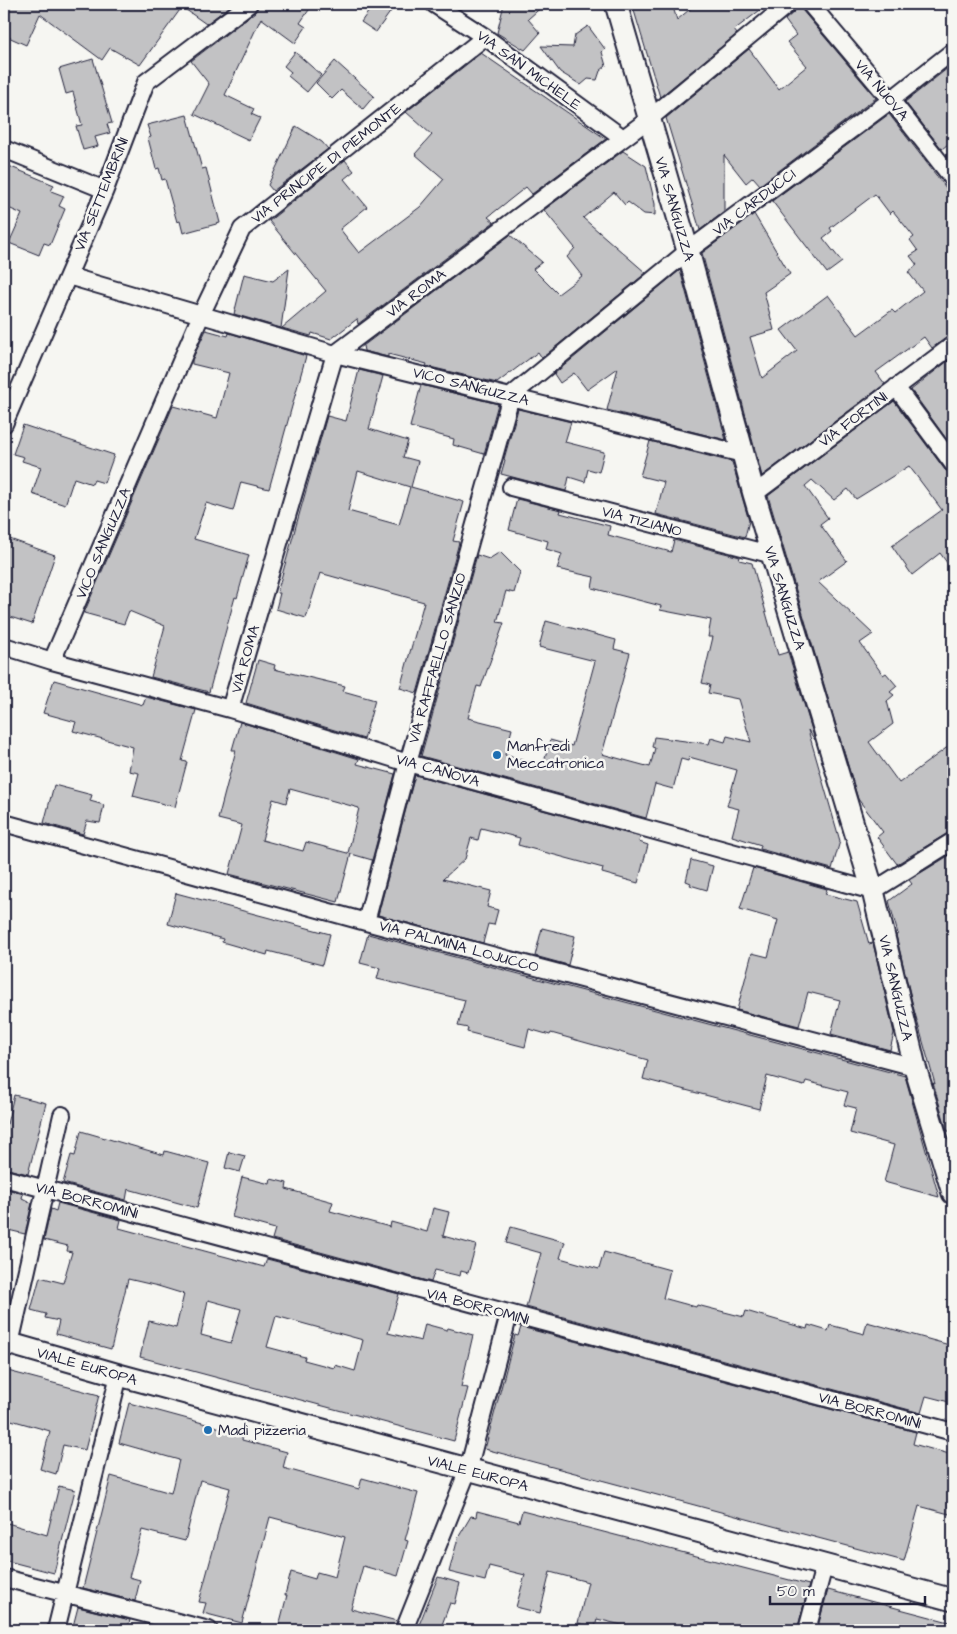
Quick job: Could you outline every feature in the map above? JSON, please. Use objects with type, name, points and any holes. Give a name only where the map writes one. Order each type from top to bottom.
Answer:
[{"type":"street","name":"VIA SETTEMBRINI","points":[[4,424],[105,190],[146,82],[249,4]]},
{"type":"street","name":"VIA SAN MICHELE","points":[[434,4],[485,38],[623,138]]},
{"type":"street","name":"VIA SANGUZZA","points":[[616,4],[688,251],[754,494],[873,891],[915,1067],[953,1193]]},
{"type":"street","name":"VIA ROMA","points":[[230,709],[335,354],[649,119],[788,4]]},
{"type":"street","name":"VIA NUOVA","points":[[810,4],[891,100],[953,179]]},
{"type":"street","name":"VIA PRINCIPE DI PIEMONTE","points":[[201,315],[242,229],[485,38]]},
{"type":"street","name":"VIA CARDUCCI","points":[[511,396],[688,251],[891,100],[953,51]]},
{"type":"street","points":[[4,149],[105,190]]},
{"type":"street","name":"VICO SANGUZZA","points":[[68,276],[335,354],[743,454]]},
{"type":"street","name":"VICO SANGUZZA","points":[[52,661],[201,315]]},
{"type":"street","name":"VIA FORTINI","points":[[754,494],[953,345]]},
{"type":"street","points":[[896,386],[953,464]]},
{"type":"street","name":"VIA RAFFAELLO SANZIO","points":[[366,922],[408,762],[511,396]]},
{"type":"street","name":"VIA TIZIANO","points":[[511,487],[772,555]]},
{"type":"street","name":"VIA CANOVA","points":[[4,646],[52,661],[230,709],[408,762],[873,891]]},
{"type":"street","name":"VIA PALMINA LOJUCCO","points":[[4,824],[915,1067]]},
{"type":"street","points":[[873,891],[953,841]]},
{"type":"street","points":[[7,1343],[62,1115]]},
{"type":"street","name":"VIA BORROMINI","points":[[4,1178],[953,1432]]},
{"type":"street","points":[[404,1630],[468,1470],[509,1314]]},
{"type":"street","name":"VIALE EUROPA","points":[[7,1343],[120,1376],[953,1600]]},
{"type":"street","points":[[56,1630],[120,1376]]},
{"type":"street","points":[[807,1630],[824,1566]]},
{"type":"street","points":[[4,1578],[209,1630]]},
{"type":"building","points":[[4,4],[233,4],[206,24],[182,7],[140,65],[110,48],[102,60],[40,14],[26,45],[4,35]]},
{"type":"building","points":[[259,4],[313,4],[300,23],[306,27],[295,43],[261,18],[225,95],[254,109],[251,114],[260,118],[249,140],[194,114],[209,84],[191,61],[255,12]]},
{"type":"building","points":[[374,4],[396,4],[376,32],[361,22]]},
{"type":"building","points":[[504,4],[545,4],[528,19],[540,33],[525,50],[497,33]]},
{"type":"building","points":[[632,4],[672,4],[677,20],[696,4],[768,4],[734,30],[737,34],[660,97]]},
{"type":"building","points":[[798,4],[800,4],[802,10],[876,98],[760,185],[753,177],[746,183],[724,155],[724,212],[700,230],[666,118],[749,49],[779,89],[807,66],[787,42],[796,35],[785,20],[795,11]]},
{"type":"building","points":[[588,26],[605,49],[602,52],[606,66],[600,71],[597,80],[588,79],[581,85],[560,72],[541,46],[573,47],[575,35]]},
{"type":"building","points":[[295,52],[321,75],[307,92],[288,76],[291,72],[284,66]]},
{"type":"building","points":[[481,53],[606,139],[532,194],[526,187],[488,217],[494,222],[358,324],[357,319],[331,339],[312,333],[311,336],[282,328],[326,291],[269,221],[345,160],[354,171],[344,179],[367,207],[340,229],[359,253],[420,207],[444,179],[415,154],[432,135],[406,112]]},
{"type":"building","points":[[93,59],[112,123],[107,124],[110,133],[95,137],[98,146],[83,150],[76,126],[82,125],[73,92],[66,94],[59,69]]},
{"type":"building","points":[[335,61],[374,96],[363,109],[341,90],[332,99],[316,83]]},
{"type":"building","points":[[953,64],[953,140],[942,149],[905,102]]},
{"type":"building","points":[[889,114],[953,197],[953,335],[932,348],[924,337],[876,372],[885,384],[762,476],[702,253],[754,214],[790,274],[764,292],[774,330],[750,337],[762,378],[797,351],[781,330],[828,295],[858,335],[892,310],[895,313],[923,291],[908,272],[917,265],[910,256],[918,251],[910,240],[914,237],[893,211],[890,214],[875,194],[830,228],[832,231],[823,238],[842,262],[827,273],[772,201]]},
{"type":"building","points":[[187,115],[202,169],[206,168],[220,223],[183,233],[180,221],[177,222],[165,179],[162,180],[159,168],[156,169],[148,138],[151,137],[147,125]]},
{"type":"building","points":[[296,126],[322,142],[328,149],[273,191],[268,185]]},
{"type":"building","points":[[623,151],[646,166],[655,204],[655,215],[644,214],[628,202],[625,205],[614,192],[583,218],[646,273],[542,358],[538,352],[497,383],[426,366],[427,364],[388,354],[388,357],[364,351],[363,346],[510,235],[542,262],[533,269],[558,294],[582,276],[567,257],[575,248],[544,210]]},
{"type":"building","points":[[4,164],[54,185],[51,191],[64,196],[59,206],[65,209],[50,245],[44,243],[39,255],[9,243],[22,214],[4,206]]},
{"type":"building","points":[[289,269],[281,328],[234,314],[244,274],[273,281]]},
{"type":"building","points":[[680,270],[726,440],[607,410],[618,368],[587,390],[574,373],[560,383],[554,374]]},
{"type":"building","points":[[206,330],[228,336],[229,333],[306,356],[269,489],[241,482],[233,511],[206,503],[194,539],[249,555],[237,598],[235,597],[209,692],[151,677],[165,626],[129,611],[124,624],[84,613],[173,406],[217,418],[229,373],[192,364],[192,360]]},
{"type":"building","points":[[953,357],[953,448],[911,390]]},
{"type":"building","points":[[359,370],[383,376],[369,429],[408,441],[403,457],[418,461],[411,487],[464,502],[453,541],[459,542],[417,693],[400,688],[424,602],[320,573],[306,618],[276,609],[280,593],[277,593],[327,416],[346,421]],"holes":[[[358,471],[410,487],[399,525],[348,511]]]},
{"type":"building","points":[[421,385],[498,404],[484,454],[453,445],[454,439],[410,427]]},
{"type":"building","points":[[894,401],[945,470],[953,474],[953,571],[940,553],[912,575],[892,546],[942,510],[909,466],[856,499],[848,489],[834,500],[812,480],[805,486],[828,518],[820,524],[847,561],[818,582],[873,634],[860,643],[883,675],[886,673],[897,686],[890,692],[894,695],[887,701],[893,724],[869,742],[899,783],[953,743],[953,831],[897,864],[877,837],[883,832],[858,799],[768,496]]},
{"type":"building","points":[[518,409],[571,422],[565,442],[604,452],[599,472],[588,469],[585,482],[569,477],[566,491],[501,474]]},
{"type":"building","points":[[23,425],[114,455],[104,483],[94,480],[92,484],[74,478],[65,505],[32,494],[41,467],[22,461],[24,457],[13,454]]},
{"type":"building","points":[[650,441],[732,462],[749,521],[745,537],[656,514],[664,482],[640,476]]},
{"type":"building","points":[[517,499],[561,510],[560,513],[610,526],[608,535],[671,552],[674,540],[740,557],[739,560],[752,563],[778,655],[788,652],[815,740],[808,730],[840,841],[832,869],[760,849],[761,845],[732,836],[739,809],[727,806],[737,770],[689,757],[688,761],[681,759],[673,789],[655,784],[646,818],[421,756],[477,555],[489,559],[500,552],[520,572],[514,593],[506,591],[497,622],[504,623],[481,687],[477,686],[468,718],[512,729],[505,755],[543,766],[550,740],[572,746],[595,661],[539,647],[546,621],[616,640],[614,649],[630,653],[602,754],[650,767],[655,748],[652,747],[654,737],[709,744],[711,738],[725,742],[727,736],[751,742],[738,699],[708,693],[710,685],[702,683],[713,637],[708,637],[711,620],[660,610],[661,606],[592,588],[594,577],[557,569],[562,554],[546,549],[548,541],[509,530]]},
{"type":"building","points":[[4,537],[55,555],[32,624],[4,615],[9,594],[4,592]]},
{"type":"building","points":[[258,660],[275,665],[274,669],[345,686],[343,691],[375,700],[364,739],[246,703]]},
{"type":"building","points":[[54,680],[143,705],[146,697],[196,710],[182,761],[187,762],[175,807],[133,796],[139,773],[129,771],[133,747],[73,731],[76,722],[43,713]]},
{"type":"building","points":[[240,722],[359,759],[357,764],[395,774],[372,860],[348,853],[359,808],[290,789],[286,803],[273,799],[262,840],[303,851],[306,842],[351,854],[338,902],[229,874],[242,825],[218,819],[236,750],[232,750]]},
{"type":"building","points":[[415,775],[640,837],[639,842],[648,845],[638,883],[602,873],[603,868],[518,845],[520,838],[481,828],[478,840],[471,838],[465,859],[443,879],[491,891],[487,907],[498,910],[494,925],[488,924],[483,943],[378,915]]},
{"type":"building","points":[[54,785],[92,795],[90,801],[104,805],[100,823],[87,821],[83,834],[44,823]]},
{"type":"building","points":[[953,853],[953,1134],[947,1130],[933,1083],[935,1084],[914,1010],[889,901],[912,884],[909,880]]},
{"type":"building","points":[[691,860],[713,866],[707,890],[690,885],[691,883],[686,881]]},
{"type":"building","points":[[753,868],[827,889],[825,894],[857,902],[869,944],[873,943],[894,1033],[890,1050],[831,1034],[840,1000],[808,992],[799,1026],[737,1010],[752,953],[768,957],[778,920],[740,909]]},
{"type":"building","points":[[176,893],[330,934],[322,965],[268,951],[267,955],[222,942],[223,939],[168,924]]},
{"type":"building","points":[[542,928],[575,936],[568,965],[535,956]]},
{"type":"building","points":[[368,934],[905,1076],[939,1197],[884,1182],[894,1145],[850,1133],[856,1108],[844,1105],[848,1092],[806,1081],[804,1086],[767,1076],[759,1109],[643,1079],[648,1060],[551,1033],[550,1035],[529,1029],[525,1047],[467,1032],[468,1028],[458,1026],[465,1000],[377,979],[380,968],[360,963]]},
{"type":"building","points":[[14,1095],[46,1103],[28,1174],[4,1168],[4,1123],[7,1124]]},
{"type":"building","points":[[81,1131],[164,1155],[165,1151],[209,1163],[197,1208],[128,1189],[126,1200],[63,1183],[71,1155],[75,1156]]},
{"type":"building","points":[[229,1152],[245,1156],[240,1172],[225,1168]]},
{"type":"building","points":[[242,1177],[270,1184],[271,1179],[287,1183],[286,1189],[333,1202],[330,1211],[390,1227],[391,1222],[427,1232],[433,1208],[449,1212],[443,1236],[476,1245],[468,1273],[461,1271],[460,1276],[435,1270],[431,1282],[272,1239],[275,1229],[232,1217]]},
{"type":"building","points":[[4,1188],[23,1194],[22,1198],[32,1203],[25,1234],[4,1229]]},
{"type":"building","points":[[58,1203],[121,1220],[119,1228],[264,1267],[267,1259],[399,1294],[388,1333],[421,1341],[425,1324],[473,1335],[461,1387],[468,1388],[454,1441],[140,1357],[149,1321],[176,1328],[184,1294],[158,1286],[128,1279],[111,1349],[56,1334],[59,1321],[45,1318],[46,1314],[31,1310],[40,1277],[63,1283],[72,1252],[67,1251],[68,1246],[44,1240],[51,1209],[56,1211]],"holes":[[[208,1300],[241,1309],[231,1343],[201,1335]],[[276,1316],[363,1340],[355,1371],[335,1365],[334,1368],[304,1360],[305,1357],[267,1347]]]},
{"type":"building","points":[[511,1227],[565,1242],[560,1258],[599,1269],[604,1252],[670,1270],[663,1298],[696,1307],[697,1305],[744,1317],[746,1311],[807,1329],[808,1325],[828,1331],[830,1325],[864,1334],[867,1322],[953,1346],[953,1403],[926,1396],[921,1413],[526,1307],[541,1253],[506,1243]]},
{"type":"building","points":[[521,1327],[916,1432],[913,1444],[953,1455],[953,1515],[919,1506],[904,1561],[485,1449],[515,1335],[518,1336]]},
{"type":"building","points":[[4,1370],[99,1395],[85,1450],[63,1445],[56,1474],[40,1469],[50,1431],[4,1418]]},
{"type":"building","points":[[129,1403],[243,1434],[242,1440],[287,1452],[283,1468],[359,1489],[362,1478],[418,1493],[405,1540],[408,1541],[398,1576],[363,1566],[351,1609],[397,1621],[394,1630],[278,1630],[291,1572],[315,1579],[317,1572],[335,1577],[345,1537],[270,1517],[242,1623],[203,1613],[206,1603],[199,1602],[230,1488],[200,1480],[185,1541],[142,1530],[129,1577],[140,1580],[135,1601],[83,1588],[111,1476],[171,1493],[179,1460],[119,1443]]},
{"type":"building","points":[[59,1486],[75,1490],[54,1573],[4,1560],[4,1522],[47,1535]]},
{"type":"building","points":[[477,1511],[519,1522],[522,1511],[809,1585],[797,1630],[629,1630],[630,1627],[597,1619],[595,1628],[578,1623],[588,1582],[550,1572],[540,1613],[516,1607],[525,1575],[489,1566],[485,1581],[449,1572],[458,1538],[471,1516],[476,1517]]},
{"type":"building","points":[[438,1577],[460,1583],[455,1604],[450,1603],[440,1630],[417,1630]]},
{"type":"building","points":[[828,1590],[953,1623],[953,1630],[817,1630]]},
{"type":"building","points":[[78,1607],[130,1620],[127,1630],[72,1630]]},
{"type":"place","name":"Manfredi Meccatronica","points":[[497,755]]},
{"type":"place","name":"Madì pizzeria","points":[[208,1430]]}]
